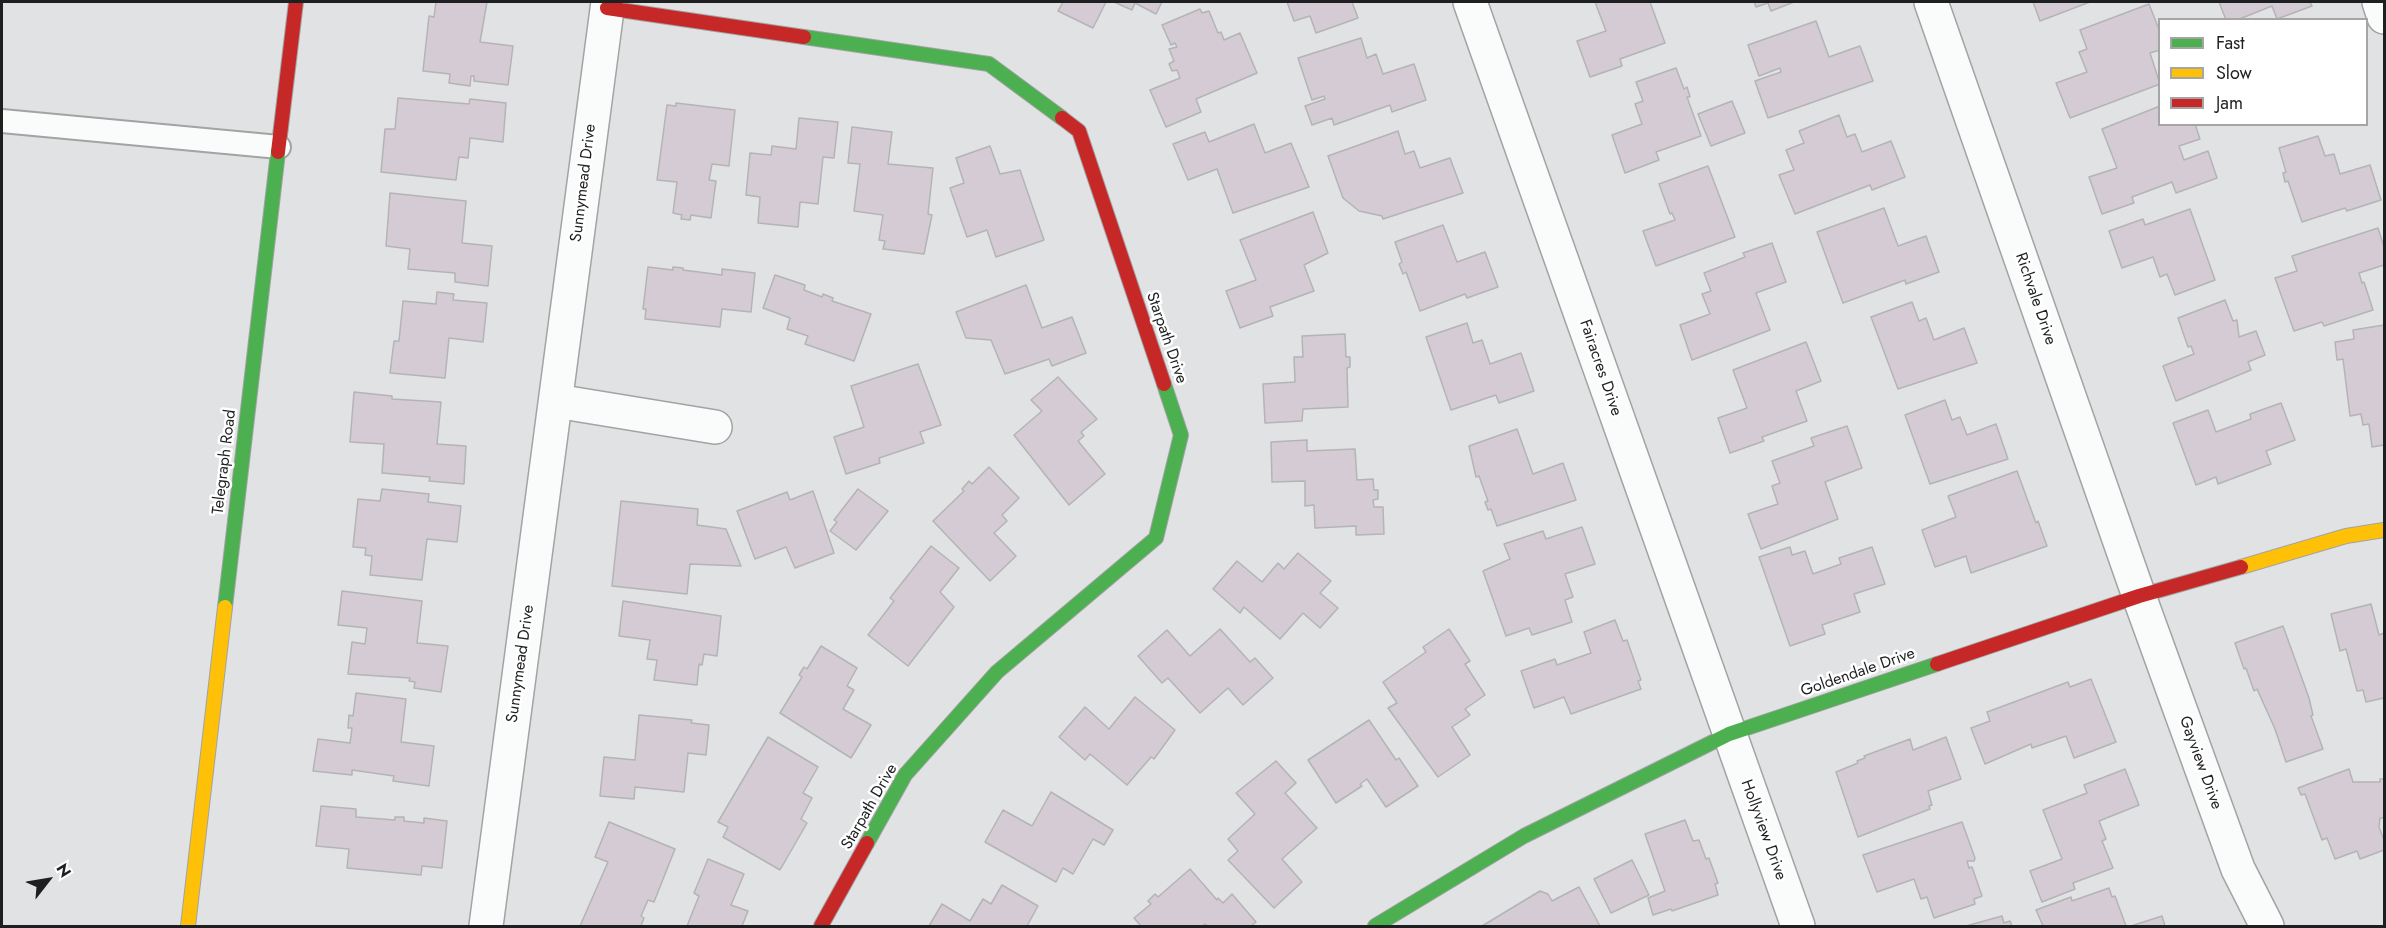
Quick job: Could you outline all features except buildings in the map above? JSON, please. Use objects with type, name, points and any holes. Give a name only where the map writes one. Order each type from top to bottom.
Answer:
[{"type":"street","name":"Telegraph Road","points":[[188,927],[296,2]]},
{"type":"street","name":"Fairacres Drive","points":[[1470,2],[1729,734]]},
{"type":"street","name":"Richvale Drive","points":[[1931,2],[2139,596]]},
{"type":"street","points":[[2379,2],[2385,17]]},
{"type":"street","name":"Sunnymead Drive","points":[[486,927],[607,5]]},
{"type":"street","name":"Starpath Drive","points":[[607,5],[989,64],[1079,130],[1181,435],[1156,538],[997,672],[905,775],[821,927]]},
{"type":"street","points":[[556,401],[715,427]]},
{"type":"street","name":"Goldendale Drive","points":[[1375,927],[1524,836],[1729,734],[2139,596],[2346,536],[2385,530]]},
{"type":"street","name":"Gayview Drive","points":[[2139,596],[2238,869],[2267,927]]},
{"type":"street","name":"Hollyview Drive","points":[[1729,734],[1798,927]]},
{"type":"lane","points":[[2,121],[279,147]]},
{"type":"traffic: fast","points":[[804,37],[989,64],[1062,118]]},
{"type":"traffic: fast","points":[[225,607],[278,152]]},
{"type":"traffic: fast","points":[[867,843],[905,775],[997,672],[1156,538],[1181,435],[1164,384]]},
{"type":"traffic: fast","points":[[1375,926],[1524,836],[1729,734],[1937,664]]},
{"type":"traffic: slow","points":[[2241,567],[2346,536],[2384,530]]},
{"type":"traffic: slow","points":[[188,926],[225,607]]},
{"type":"traffic: jam","points":[[278,152],[296,2]]},
{"type":"traffic: jam","points":[[607,8],[804,37]]},
{"type":"traffic: jam","points":[[1062,118],[1079,131],[1164,384]]},
{"type":"traffic: jam","points":[[1937,664],[2139,596],[2241,567]]},
{"type":"traffic: jam","points":[[821,926],[867,843]]}]
